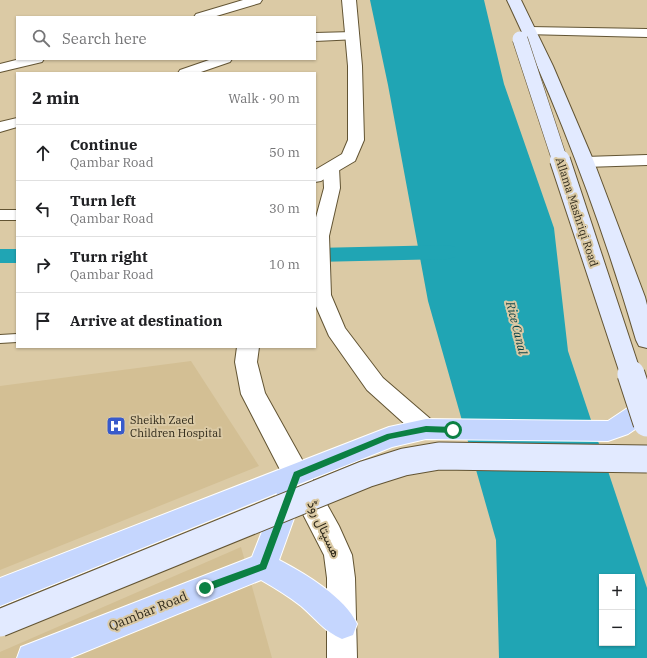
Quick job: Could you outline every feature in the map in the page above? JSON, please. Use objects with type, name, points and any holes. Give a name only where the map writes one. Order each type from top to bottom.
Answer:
[{"type":"main road","name":"Allama Mashriqi Road","points":[[508,0],[585,162],[634,297],[647,340]]},
{"type":"main road","name":"Allama Mashriqi Road","points":[[514,0],[647,423]]},
{"type":"main road","points":[[0,592],[389,437],[426,429],[608,431],[619,427],[647,408]]},
{"type":"main road","points":[[0,623],[366,474],[404,462],[439,456],[647,460]]},
{"type":"main road","points":[[297,474],[263,566],[290,581],[342,624]]},
{"type":"main road","name":"Qambar Road","points":[[32,658],[263,566]]},
{"type":"street","points":[[203,16],[256,0]]},
{"type":"street","points":[[316,176],[349,157],[356,140],[355,66],[349,0]]},
{"type":"street","points":[[524,35],[647,32]]},
{"type":"street","points":[[316,37],[353,36]]},
{"type":"street","points":[[0,68],[33,60]]},
{"type":"street","points":[[188,72],[222,60]]},
{"type":"street","points":[[0,127],[16,122]]},
{"type":"street","points":[[585,162],[647,160]]},
{"type":"street","points":[[331,168],[332,188],[320,236],[321,295],[336,331],[375,384],[426,429]]},
{"type":"street","points":[[0,215],[16,215]]},
{"type":"street","name":"ھسپتال روڈ","points":[[247,355],[253,394],[297,474],[338,555],[341,578],[342,658]]},
{"type":"lane","points":[[0,339],[16,338]]},
{"type":"shaded area","name":"Sheikh Zaed Children Hospital","points":[[191,361],[259,466],[0,570],[0,386]]},
{"type":"shaded area","points":[[241,547],[272,658],[0,658],[0,652]]},
{"type":"water","name":"Rice Canal","points":[[370,0],[484,0],[504,84],[554,228],[568,351],[647,588],[647,658],[499,658],[496,540],[428,301],[388,85]]},
{"type":"waterway","points":[[316,255],[448,252]]},
{"type":"waterway","points":[[0,256],[16,256]]},
{"type":"place","name":"Sheikh Zaed Children Hospital","points":[[116,426]]},
{"type":"route","points":[[205,588],[263,566],[297,474],[389,437],[426,429],[453,430]]}]
